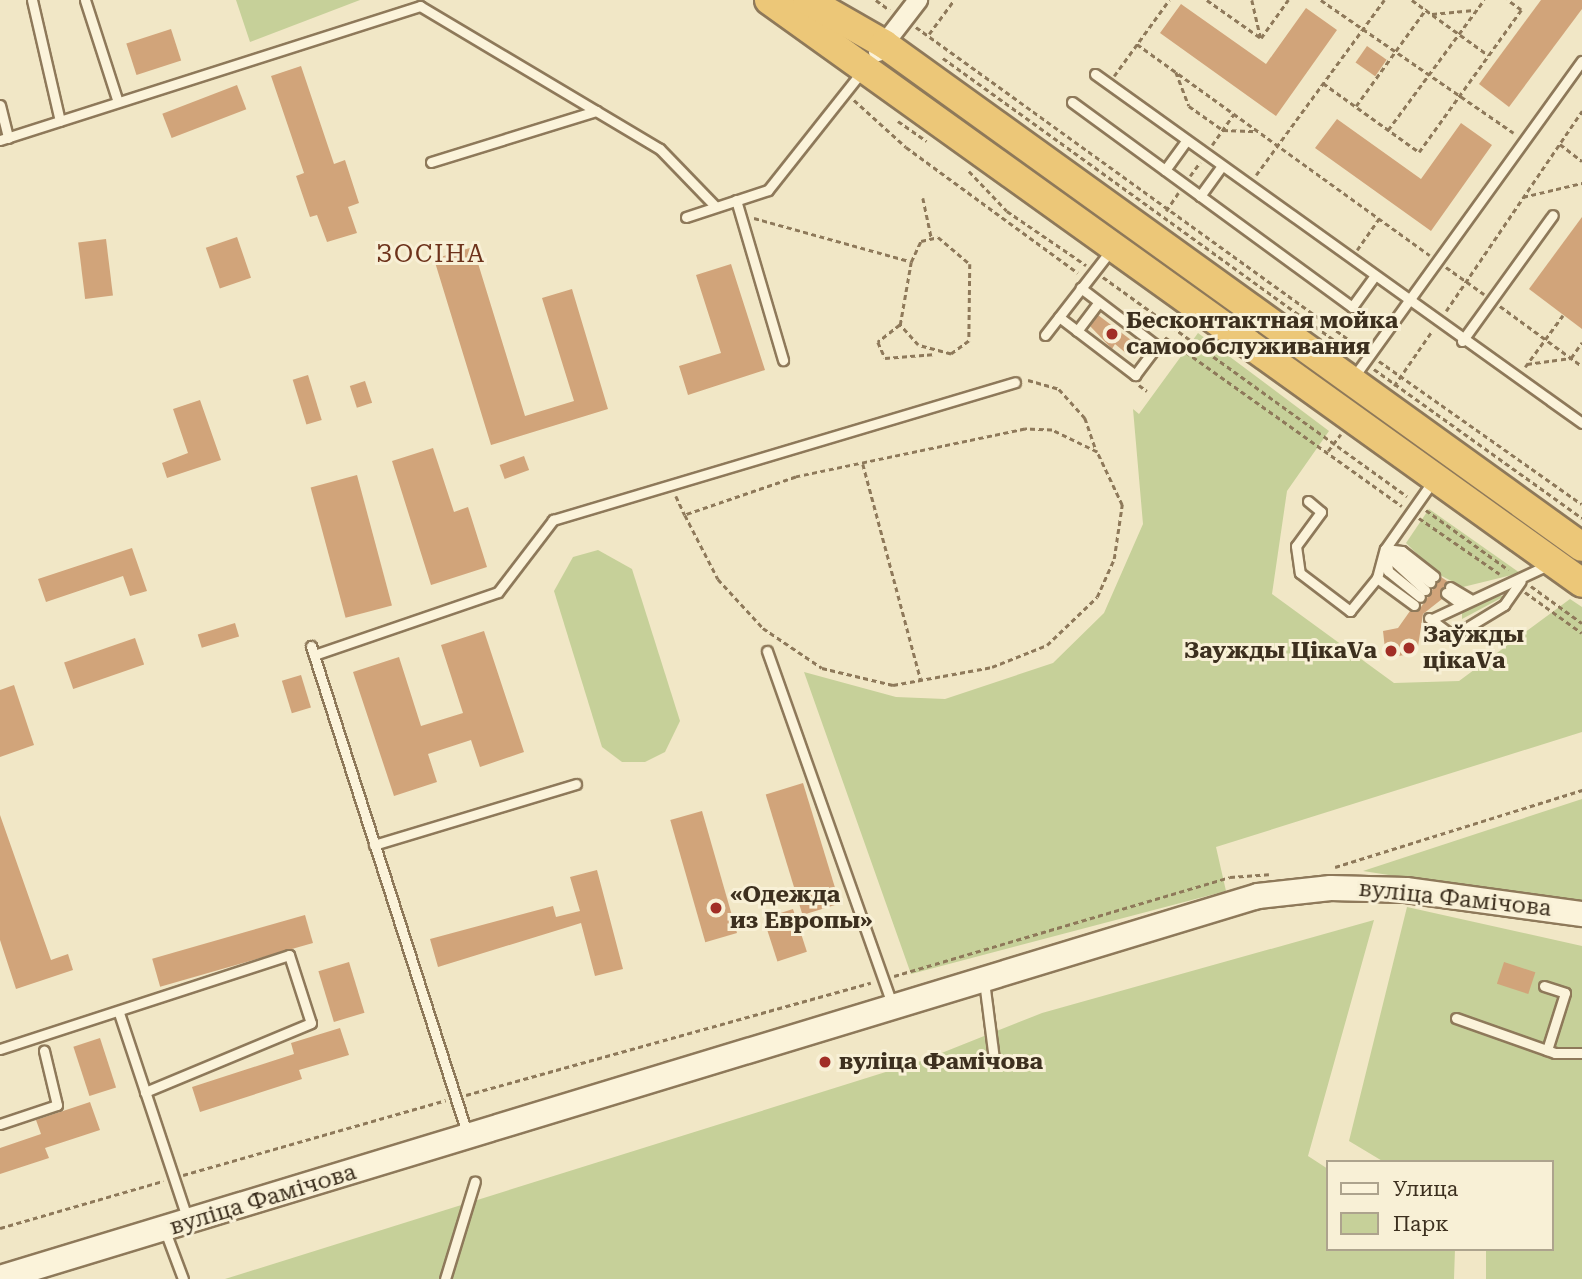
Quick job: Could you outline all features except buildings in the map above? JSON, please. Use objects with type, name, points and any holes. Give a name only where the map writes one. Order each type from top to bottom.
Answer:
[{"type":"highway","points":[[769,0],[1582,583]]},
{"type":"highway","points":[[807,0],[884,44],[1362,365],[1389,393],[1582,547]]},
{"type":"main road","name":"вуліца Фамічова","points":[[0,1278],[468,1138],[983,976],[1258,895],[1331,888],[1479,897],[1582,914]]},
{"type":"street","points":[[864,69],[918,0]]},
{"type":"lane","points":[[32,0],[60,121]]},
{"type":"lane","points":[[85,0],[118,102]]},
{"type":"lane","points":[[0,105],[4,139],[420,6],[660,149],[714,205]]},
{"type":"lane","points":[[1362,365],[1409,304],[1582,61]]},
{"type":"lane","points":[[686,217],[714,205],[768,190],[864,69]]},
{"type":"lane","points":[[1095,74],[1409,304],[1582,423]]},
{"type":"lane","points":[[1073,102],[1352,307],[1373,278]]},
{"type":"lane","points":[[431,162],[596,111]]},
{"type":"lane","points":[[1165,170],[1186,141]]},
{"type":"lane","points":[[1200,196],[1222,167]]},
{"type":"lane","points":[[736,200],[783,360]]},
{"type":"lane","points":[[1462,341],[1553,215]]},
{"type":"lane","points":[[1045,335],[1114,245]]},
{"type":"lane","points":[[1059,317],[1135,375],[1157,346],[1099,302],[1084,284]]},
{"type":"lane","points":[[1077,331],[1099,302]]},
{"type":"lane","points":[[468,1138],[312,651],[498,592],[552,520],[668,481],[1015,382]]},
{"type":"lane","points":[[1308,501],[1321,512],[1296,546],[1300,573],[1350,611],[1377,578],[1385,549],[1437,477]]},
{"type":"lane","points":[[1385,549],[1402,551],[1427,586],[1388,571],[1385,549]]},
{"type":"lane","points":[[1443,600],[1460,603],[1518,583],[1554,562]]},
{"type":"lane","points":[[1377,578],[1414,605]]},
{"type":"lane","points":[[1443,600],[1431,619],[1453,636],[1504,605],[1518,583]]},
{"type":"lane","points":[[1443,600],[1460,603]]},
{"type":"lane","points":[[767,650],[892,1004]]},
{"type":"lane","points":[[374,845],[576,783]]},
{"type":"lane","points":[[0,1049],[119,1013],[289,955],[311,1023],[145,1092]]},
{"type":"lane","points":[[983,976],[994,1059]]},
{"type":"lane","points":[[1544,986],[1565,993],[1547,1050]]},
{"type":"lane","points":[[119,1013],[188,1223]]},
{"type":"lane","points":[[1456,1018],[1547,1050],[1582,1053]]},
{"type":"lane","points":[[0,1124],[57,1105],[44,1051]]},
{"type":"lane","points":[[445,1279],[475,1181]]},
{"type":"lane","points":[[164,1230],[183,1279]]},
{"type":"path","points":[[876,0],[928,34],[1362,365],[1389,393],[1582,518]]},
{"type":"path","points":[[882,4],[885,0]]},
{"type":"path","points":[[928,34],[954,0]]},
{"type":"path","points":[[1108,84],[1169,0]]},
{"type":"path","points":[[1252,0],[1261,38]]},
{"type":"path","points":[[1261,38],[1288,0]]},
{"type":"path","points":[[1321,0],[1525,141]]},
{"type":"path","points":[[1248,187],[1384,0]]},
{"type":"path","points":[[1412,0],[1488,55]]},
{"type":"path","points":[[1388,130],[1484,0]]},
{"type":"path","points":[[1323,83],[1419,152],[1521,10],[1507,0]]},
{"type":"path","points":[[1210,1],[1261,38]]},
{"type":"path","points":[[1356,106],[1426,9]]},
{"type":"path","points":[[1432,15],[1476,10]]},
{"type":"path","points":[[1138,44],[1582,366]]},
{"type":"path","points":[[943,58],[1362,365],[1401,376],[1582,504]]},
{"type":"path","points":[[1176,72],[1189,106],[1223,130],[1258,131]]},
{"type":"path","points":[[845,93],[906,147],[1084,284]]},
{"type":"path","points":[[1389,393],[1582,111]]},
{"type":"path","points":[[898,121],[931,144]]},
{"type":"path","points":[[1560,144],[1582,161]]},
{"type":"path","points":[[964,167],[1007,211],[1095,271],[1416,503],[1582,633]]},
{"type":"path","points":[[1523,197],[1582,183]]},
{"type":"path","points":[[923,198],[931,237],[970,264],[969,341],[951,354],[885,358],[878,342],[900,325],[911,262],[921,241],[931,237]]},
{"type":"path","points":[[740,214],[911,262]]},
{"type":"path","points":[[1350,261],[1379,218]]},
{"type":"path","points":[[1517,378],[1563,315]]},
{"type":"path","points":[[900,325],[936,354]]},
{"type":"path","points":[[1163,335],[1410,512],[1582,623]]},
{"type":"path","points":[[1527,364],[1571,358],[1582,342]]},
{"type":"path","points":[[668,481],[718,579],[763,628],[822,668],[893,685],[992,667],[1047,645],[1097,597],[1114,559],[1122,505],[1097,452],[1086,418],[1059,389],[1015,382]]},
{"type":"path","points":[[1327,452],[1354,417]]},
{"type":"path","points":[[685,515],[862,462],[1026,429],[1052,430],[1097,452]]},
{"type":"path","points":[[862,462],[921,680]]},
{"type":"path","points":[[1331,868],[1582,790]]},
{"type":"path","points":[[0,1228],[882,980],[1230,877],[1281,873]]},
{"type":"green space","points":[[236,0],[360,0],[250,42]]},
{"type":"green space","points":[[1198,333],[1329,431],[1287,491],[1272,594],[1394,683],[1459,681],[1570,599],[1582,607],[1582,732],[1216,847],[1226,891],[911,974],[804,672],[896,697],[945,699],[1053,663],[1104,613],[1143,524],[1133,409],[1139,414]]},
{"type":"green space","points":[[1429,509],[1520,573],[1463,587],[1436,573],[1406,543]]},
{"type":"green space","points":[[598,550],[632,569],[680,721],[665,752],[645,762],[622,762],[602,747],[554,591],[573,557]]},
{"type":"green space","points":[[1490,596],[1505,596],[1462,619],[1462,612]]},
{"type":"green space","points":[[1582,799],[1582,905],[1363,871]]},
{"type":"green space","points":[[1407,907],[1582,946],[1582,1279],[1486,1279],[1486,1251],[1554,1251],[1554,1160],[1381,1160],[1349,1141]]},
{"type":"green space","points":[[1374,920],[1308,1156],[1326,1168],[1326,1251],[1455,1251],[1454,1279],[225,1279],[924,1060],[1042,1013]]},
{"type":"place","name":"Бесконтактная мойка самообслуживания","points":[[1112,334]]},
{"type":"place","name":"Заўжды цікаVа","points":[[1409,648]]},
{"type":"place","name":"Заужды ЦікаVа","points":[[1391,651]]},
{"type":"place","name":"«Одежда из Европы»","points":[[716,908]]},
{"type":"place","name":"вуліца Фамічова","points":[[825,1062]]},
{"type":"district","name":"ЗОСІНА","points":[[431,255]]}]
